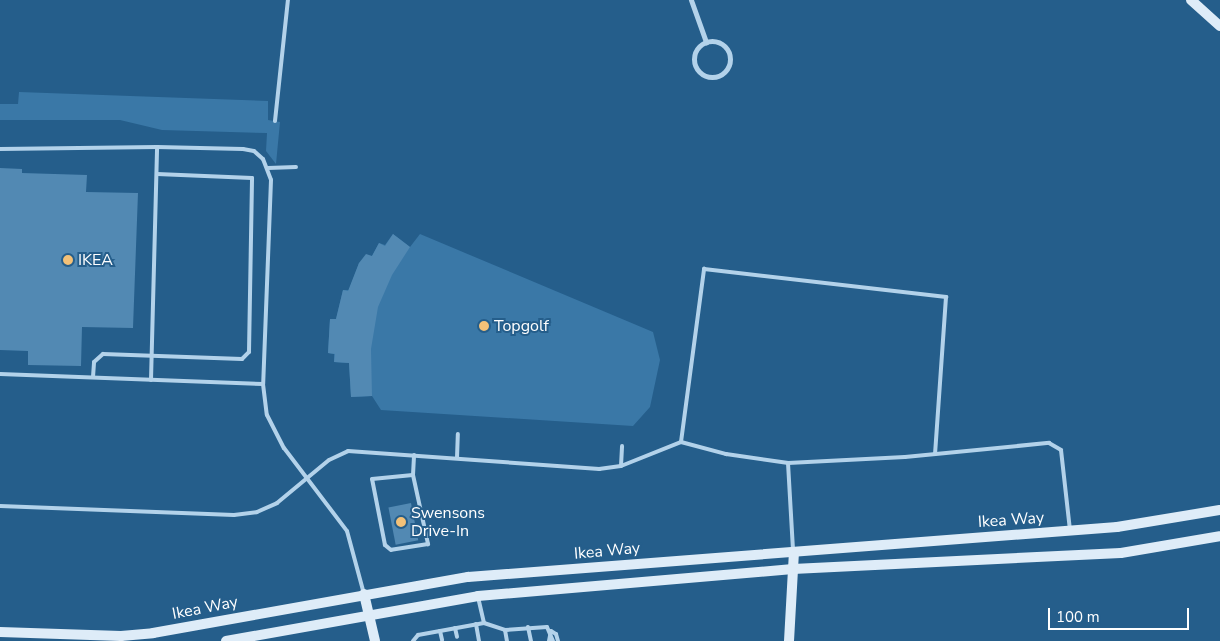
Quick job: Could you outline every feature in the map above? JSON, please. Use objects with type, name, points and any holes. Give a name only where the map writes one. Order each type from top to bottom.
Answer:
[{"type":"main road","points":[[1191,0],[1220,26]]},
{"type":"main road","name":"Ikea Way","points":[[0,632],[121,636],[153,633],[468,577],[1117,527],[1220,510]]},
{"type":"main road","name":"Ikea Way","points":[[226,641],[478,596],[793,569],[1121,553],[1220,536]]},
{"type":"main road","points":[[789,641],[794,552]]},
{"type":"main road","points":[[364,594],[375,641]]},
{"type":"street","points":[[691,0],[706,42]]},
{"type":"street","points":[[706,42],[723,43],[730,55],[727,70],[719,76],[705,76],[695,65],[697,48],[706,42]]},
{"type":"lane","points":[[275,121],[288,0]]},
{"type":"lane","points":[[0,149],[157,147],[243,149],[254,152],[268,168],[271,180],[263,384],[267,415],[284,448],[306,481],[347,531],[364,594]]},
{"type":"lane","points":[[151,380],[157,147]]},
{"type":"lane","points":[[268,168],[296,167]]},
{"type":"lane","points":[[94,377],[94,362],[103,354],[247,357],[254,182],[247,176],[156,174]]},
{"type":"lane","points":[[681,442],[704,269],[946,297],[935,454]]},
{"type":"lane","points":[[0,374],[263,384]]},
{"type":"lane","points":[[457,458],[458,434]]},
{"type":"lane","points":[[0,506],[234,515],[257,512],[277,503],[306,481],[329,460],[348,451],[599,469],[621,466],[681,442],[726,454],[788,463],[935,454],[1049,443],[1061,450],[1070,531]]},
{"type":"lane","points":[[621,466],[622,446]]},
{"type":"lane","points":[[413,475],[372,479],[386,545],[391,550],[428,544],[413,475],[414,455]]},
{"type":"lane","points":[[788,463],[794,552]]},
{"type":"lane","points":[[478,596],[484,623]]},
{"type":"lane","points":[[413,641],[423,634],[484,623],[505,630],[547,627],[556,634],[558,641]]},
{"type":"lane","points":[[476,624],[479,641]]},
{"type":"lane","points":[[455,628],[457,637]]},
{"type":"lane","points":[[528,628],[530,641]]},
{"type":"lane","points":[[505,630],[508,641]]},
{"type":"lane","points":[[440,631],[442,640]]},
{"type":"lane","points":[[549,641],[551,632]]},
{"type":"lane","points":[[551,632],[553,641]]},
{"type":"lane","points":[[423,634],[425,641]]},
{"type":"shaded area","points":[[19,92],[268,101],[268,120],[280,122],[276,164],[266,151],[267,133],[162,130],[120,120],[0,120],[0,104],[18,104]]},
{"type":"shaded area","name":"Topgolf","points":[[393,234],[410,247],[420,234],[653,332],[660,360],[650,407],[633,426],[381,410],[372,396],[351,397],[349,363],[334,362],[334,354],[328,353],[330,319],[336,319],[343,290],[349,290],[359,263],[372,256],[379,243],[385,245]]},
{"type":"building","name":"IKEA","points":[[0,168],[22,169],[22,173],[87,175],[86,192],[138,193],[133,328],[82,327],[81,366],[28,365],[28,351],[0,350]]},
{"type":"building","points":[[393,234],[410,247],[392,275],[378,307],[371,349],[372,396],[351,397],[349,363],[334,362],[335,354],[328,353],[330,319],[336,319],[343,290],[348,291],[359,263],[366,254],[372,256],[379,243],[385,246]]},
{"type":"building","points":[[411,503],[418,540],[396,545],[388,507]]},
{"type":"place","name":"IKEA","points":[[68,260]]},
{"type":"place","name":"Topgolf","points":[[484,326]]},
{"type":"place","name":"Swensons Drive-In","points":[[401,522]]}]
